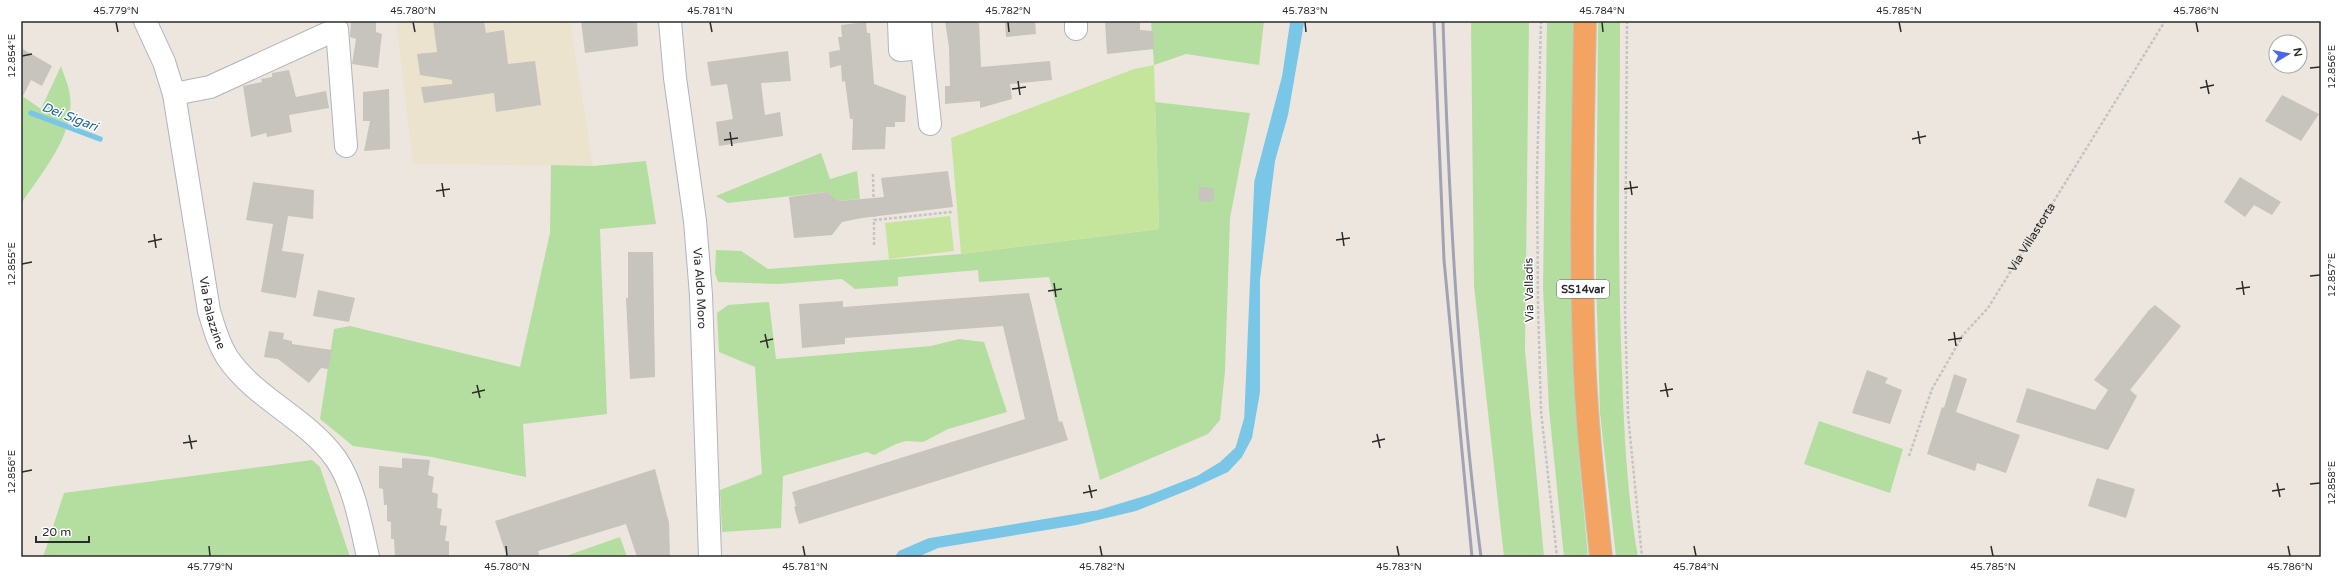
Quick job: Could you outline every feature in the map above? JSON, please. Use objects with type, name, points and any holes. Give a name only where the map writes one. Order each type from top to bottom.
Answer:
[{"type":"highway","name":"SS14var","points":[[1585,21],[1582,256],[1584,348],[1588,433],[1601,557]]},
{"type":"street","name":"Via Palazzine","points":[[145,21],[164,62],[174,94],[209,311],[218,340],[228,357],[244,377],[321,440],[337,460],[354,500],[368,557]]},
{"type":"street","name":"Via Aldo Moro","points":[[670,21],[675,78],[695,221],[701,295],[710,557]]},
{"type":"street","points":[[899,21],[900,50],[922,48]]},
{"type":"street","points":[[920,21],[930,124]]},
{"type":"street","points":[[174,94],[210,87],[337,29],[346,146]]},
{"type":"path","name":"Via Valladis","points":[[1541,21],[1538,173],[1541,411],[1557,557]]},
{"type":"path","points":[[1627,21],[1627,371],[1631,447],[1642,557]]},
{"type":"path","name":"Via Villastorta","points":[[1909,456],[1932,389],[1963,335],[1988,308],[2165,21]]},
{"type":"path","points":[[873,174],[874,244]]},
{"type":"path","points":[[874,220],[952,212]]},
{"type":"shaded area","points":[[396,21],[570,21],[593,166],[413,164]]},
{"type":"green space","points":[[1151,21],[1264,21],[1259,65],[1186,54],[1154,65]]},
{"type":"green space","points":[[1471,21],[1529,21],[1525,350],[1544,557],[1504,557],[1474,286]]},
{"type":"green space","points":[[1547,21],[1575,21],[1572,314],[1579,458],[1588,557],[1564,557],[1549,409],[1543,288]]},
{"type":"green space","points":[[1598,21],[1620,21],[1620,326],[1627,464],[1631,510],[1638,557],[1616,557],[1600,413],[1596,279]]},
{"type":"green space","points":[[1154,65],[1159,229],[961,254],[951,138],[1134,69]]},
{"type":"green space","points":[[61,66],[68,85],[70,96],[70,111],[67,125],[62,140],[47,167],[21,204],[21,95],[41,109]]},
{"type":"green space","points":[[1155,102],[1250,113],[1230,218],[1225,371],[1220,420],[1208,434],[1100,480],[1049,277],[979,282],[978,270],[898,277],[898,286],[855,289],[842,279],[778,284],[718,282],[715,273],[716,250],[741,251],[768,269],[961,254],[1159,229]]},
{"type":"green space","points":[[821,153],[830,179],[857,171],[860,199],[839,201],[827,192],[728,203],[716,196]]},
{"type":"green space","points":[[646,161],[656,224],[600,229],[607,414],[523,424],[526,477],[432,457],[353,446],[320,419],[334,329],[350,326],[520,367],[550,233],[551,165],[593,166]]},
{"type":"green space","points":[[950,216],[954,251],[889,259],[885,223]]},
{"type":"green space","points":[[769,302],[776,359],[931,346],[959,339],[984,342],[1007,412],[948,429],[923,442],[906,441],[896,444],[874,455],[867,452],[783,476],[781,528],[722,532],[720,490],[762,474],[755,367],[719,352],[717,313],[728,305]]},
{"type":"green space","points":[[1819,421],[1903,449],[1890,493],[1804,464]]},
{"type":"green space","points":[[312,460],[320,467],[350,557],[43,557],[64,493]]},
{"type":"green space","points":[[620,537],[627,557],[563,557]]},
{"type":"water","points":[[1293,21],[1304,23],[1288,115],[1275,161],[1260,280],[1260,392],[1252,438],[1242,457],[1228,472],[1191,489],[1136,511],[1077,525],[938,548],[918,557],[898,557],[901,553],[929,541],[1098,513],[1148,498],[1199,478],[1222,464],[1238,449],[1247,418],[1257,182],[1285,76]]},
{"type":"building","points":[[351,21],[376,21],[376,32],[382,34],[378,68],[352,64],[356,39],[350,37]]},
{"type":"building","points":[[433,21],[484,21],[486,33],[504,30],[508,64],[535,61],[541,105],[496,112],[494,93],[424,103],[421,87],[452,84],[452,80],[420,75],[417,54],[437,52]]},
{"type":"building","points":[[581,21],[637,21],[638,46],[585,53]]},
{"type":"building","points":[[945,21],[979,21],[981,67],[1050,61],[1052,80],[1010,84],[1012,99],[980,108],[980,101],[945,104],[945,86],[950,86],[949,47]]},
{"type":"building","points":[[1005,21],[1035,21],[1036,34],[1006,37]]},
{"type":"building","points":[[1105,21],[1140,21],[1140,30],[1153,31],[1154,49],[1107,54]]},
{"type":"building","points":[[866,22],[867,33],[870,33],[874,84],[906,96],[905,122],[895,122],[895,127],[886,127],[885,149],[852,150],[853,119],[850,119],[845,81],[842,82],[841,65],[830,68],[829,52],[840,50],[838,37],[842,37],[841,25]]},
{"type":"building","points":[[21,48],[52,66],[42,86],[31,80],[21,100]]},
{"type":"building","points":[[788,51],[791,81],[761,83],[765,115],[780,112],[783,136],[719,146],[716,122],[733,119],[727,84],[711,86],[707,62]]},
{"type":"building","points":[[289,70],[296,97],[326,91],[329,108],[289,115],[292,132],[267,137],[266,133],[251,137],[243,86],[262,82],[261,79],[272,77],[272,73]]},
{"type":"building","points":[[389,89],[390,149],[364,151],[370,121],[363,121],[363,92]]},
{"type":"building","points":[[2282,95],[2319,114],[2301,141],[2265,121]]},
{"type":"building","points":[[948,171],[953,207],[862,218],[842,222],[832,235],[794,238],[789,197],[827,192],[839,201],[884,197],[881,178]]},
{"type":"building","points":[[2240,177],[2281,202],[2272,215],[2254,205],[2245,217],[2224,202]]},
{"type":"building","points":[[253,182],[314,190],[313,219],[288,216],[282,251],[304,254],[296,298],[261,292],[273,224],[246,220]]},
{"type":"building","points":[[1199,187],[1214,188],[1214,201],[1199,202]]},
{"type":"building","points":[[628,252],[653,252],[655,377],[630,379],[626,298],[628,298]]},
{"type":"building","points":[[318,290],[355,298],[349,322],[313,316]]},
{"type":"building","points":[[1029,293],[1059,422],[1062,421],[1068,440],[799,524],[794,507],[796,506],[792,492],[1025,419],[1003,326],[845,338],[845,344],[802,348],[799,304],[843,301],[843,307]]},
{"type":"building","points":[[2155,305],[2181,326],[2130,390],[2137,396],[2108,450],[2016,422],[2027,388],[2095,410],[2108,390],[2094,380],[2149,310]]},
{"type":"building","points":[[269,331],[284,333],[283,339],[292,341],[292,344],[332,350],[328,369],[321,368],[309,383],[278,359],[264,357]]},
{"type":"building","points":[[1867,370],[1888,378],[1885,383],[1902,390],[1890,424],[1852,413]]},
{"type":"building","points":[[1954,374],[1967,379],[1956,412],[2020,435],[2006,473],[1977,463],[1975,471],[1927,454],[1942,407],[1944,408]]},
{"type":"building","points":[[402,458],[430,460],[428,475],[434,477],[432,492],[438,494],[437,508],[442,509],[440,525],[447,526],[445,541],[449,541],[449,557],[395,557],[394,539],[391,539],[391,522],[387,521],[387,505],[384,505],[383,489],[379,488],[379,466],[402,468]]},
{"type":"building","points":[[655,469],[669,523],[670,557],[637,557],[626,524],[538,551],[540,557],[507,557],[495,521]]},
{"type":"building","points":[[2097,478],[2135,489],[2126,518],[2088,506]]},
{"type":"waterway","points":[[898,557],[901,553],[929,541],[1098,513],[1148,498],[1199,478],[1222,464],[1238,449],[1247,418],[1257,182],[1285,76],[1293,21]]},
{"type":"waterway","name":"Dei Sigari","points":[[31,113],[100,139]]},
{"type":"railway","points":[[1434,21],[1444,260],[1472,557]]},
{"type":"railway","points":[[1443,21],[1448,155],[1460,356],[1481,557]]}]
